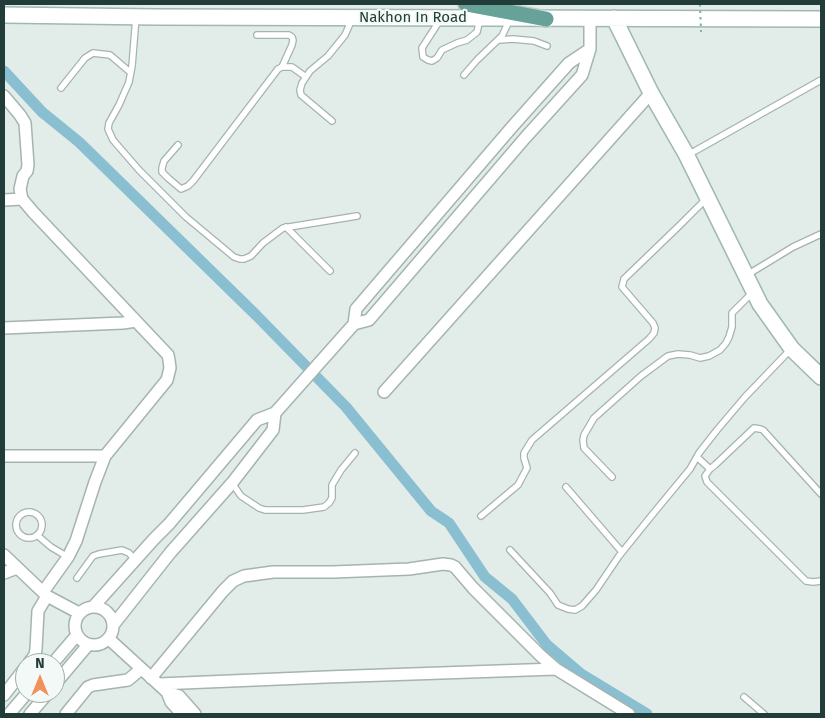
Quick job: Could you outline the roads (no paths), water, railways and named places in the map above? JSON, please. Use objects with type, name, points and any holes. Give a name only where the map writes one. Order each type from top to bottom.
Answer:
[{"type":"main road","points":[[466,4],[546,19]]},
{"type":"main road","name":"Nakhon In Road","points":[[4,16],[821,19]]},
{"type":"main road","points":[[614,18],[651,93],[686,154],[753,292],[792,349],[821,377]]},
{"type":"street","points":[[93,606],[107,611],[112,617],[114,624],[110,639],[96,646],[88,645],[77,635],[75,628],[79,613],[93,606],[169,524],[257,420],[275,413],[354,324],[369,320],[525,138],[582,75],[590,49],[590,18]]},
{"type":"street","points":[[354,324],[356,309],[412,243],[569,63],[590,49]]},
{"type":"street","points":[[548,86],[561,98]]},
{"type":"street","points":[[384,392],[651,93]]},
{"type":"street","points":[[4,96],[20,115],[24,123],[28,165],[20,189],[22,199],[168,355],[170,368],[167,380],[105,456],[76,541],[45,594],[38,611],[35,653]]},
{"type":"street","points":[[512,127],[525,138]]},
{"type":"street","points":[[4,200],[22,199]]},
{"type":"street","points":[[412,243],[425,254]]},
{"type":"street","points":[[4,328],[136,321]]},
{"type":"street","points":[[114,624],[170,553],[232,482],[273,430],[275,413]]},
{"type":"street","points":[[4,456],[105,456]]},
{"type":"street","points":[[215,469],[232,482]]},
{"type":"street","points":[[154,539],[170,553]]},
{"type":"street","points":[[4,556],[45,594],[79,613]]},
{"type":"street","points":[[159,685],[223,591],[233,581],[244,576],[273,572],[409,569],[443,564],[455,566],[473,588],[540,656],[556,669],[629,714]]},
{"type":"street","points":[[4,573],[17,568]]},
{"type":"street","points":[[62,653],[77,635]]},
{"type":"street","points":[[110,639],[159,685],[179,696],[195,714]]},
{"type":"street","points":[[65,672],[88,645]]},
{"type":"street","points":[[66,714],[88,687],[128,680],[141,669]]},
{"type":"street","points":[[159,685],[556,669]]},
{"type":"street","points":[[4,695],[15,681]]},
{"type":"street","points":[[159,685],[182,714]]},
{"type":"street","points":[[9,714],[18,703]]},
{"type":"street","points":[[30,714],[39,703]]},
{"type":"lane","points":[[136,17],[129,82],[108,128],[113,140],[146,177],[186,217],[234,257],[244,259],[250,256],[276,231],[286,227],[357,216]]},
{"type":"lane","points":[[332,121],[301,95],[300,90],[310,70],[328,56],[345,35],[352,18]]},
{"type":"lane","points":[[441,18],[422,48],[423,57],[428,60],[432,61],[437,58],[442,50],[467,40],[477,32],[480,19]]},
{"type":"lane","points":[[464,75],[502,36],[510,19]]},
{"type":"lane","points":[[178,146],[164,161],[162,172],[180,189],[188,186],[193,181],[282,66],[292,45],[293,40],[289,35],[257,35]]},
{"type":"lane","points":[[498,40],[534,41],[547,46]]},
{"type":"lane","points":[[61,88],[92,52],[110,55],[130,72]]},
{"type":"lane","points":[[282,66],[292,67],[306,77]]},
{"type":"lane","points":[[686,154],[695,151],[821,80]]},
{"type":"lane","points":[[481,516],[518,485],[527,468],[524,453],[532,440],[650,339],[655,328],[653,323],[622,288],[624,279],[707,198]]},
{"type":"lane","points":[[286,227],[330,271]]},
{"type":"lane","points":[[746,276],[793,247],[821,234]]},
{"type":"lane","points":[[612,477],[584,448],[584,435],[594,418],[641,376],[668,356],[678,354],[700,358],[720,350],[729,337],[732,327],[732,313],[753,292]]},
{"type":"lane","points":[[510,550],[550,593],[558,605],[568,610],[575,610],[582,606],[596,590],[622,552],[690,469],[717,430],[745,397],[792,349]]},
{"type":"lane","points":[[821,494],[764,430],[760,428],[754,428],[710,468],[706,476],[707,482],[806,581],[821,581]]},
{"type":"lane","points":[[232,482],[241,496],[265,510],[303,510],[324,507],[332,498],[332,485],[355,453]]},
{"type":"lane","points":[[697,457],[710,468]]},
{"type":"lane","points":[[566,486],[622,552]]},
{"type":"lane","points":[[31,512],[40,516],[42,526],[41,531],[37,535],[28,538],[19,533],[16,523],[21,514],[31,512]]},
{"type":"lane","points":[[37,535],[51,547],[68,557]]},
{"type":"lane","points":[[77,578],[93,556],[99,554],[122,550],[129,553],[135,560]]},
{"type":"lane","points":[[744,697],[764,714]]},
{"type":"waterway","points":[[4,71],[42,112],[79,142],[256,315],[346,407],[431,511],[449,523],[485,577],[512,599],[547,645],[581,674],[647,714]]}]
